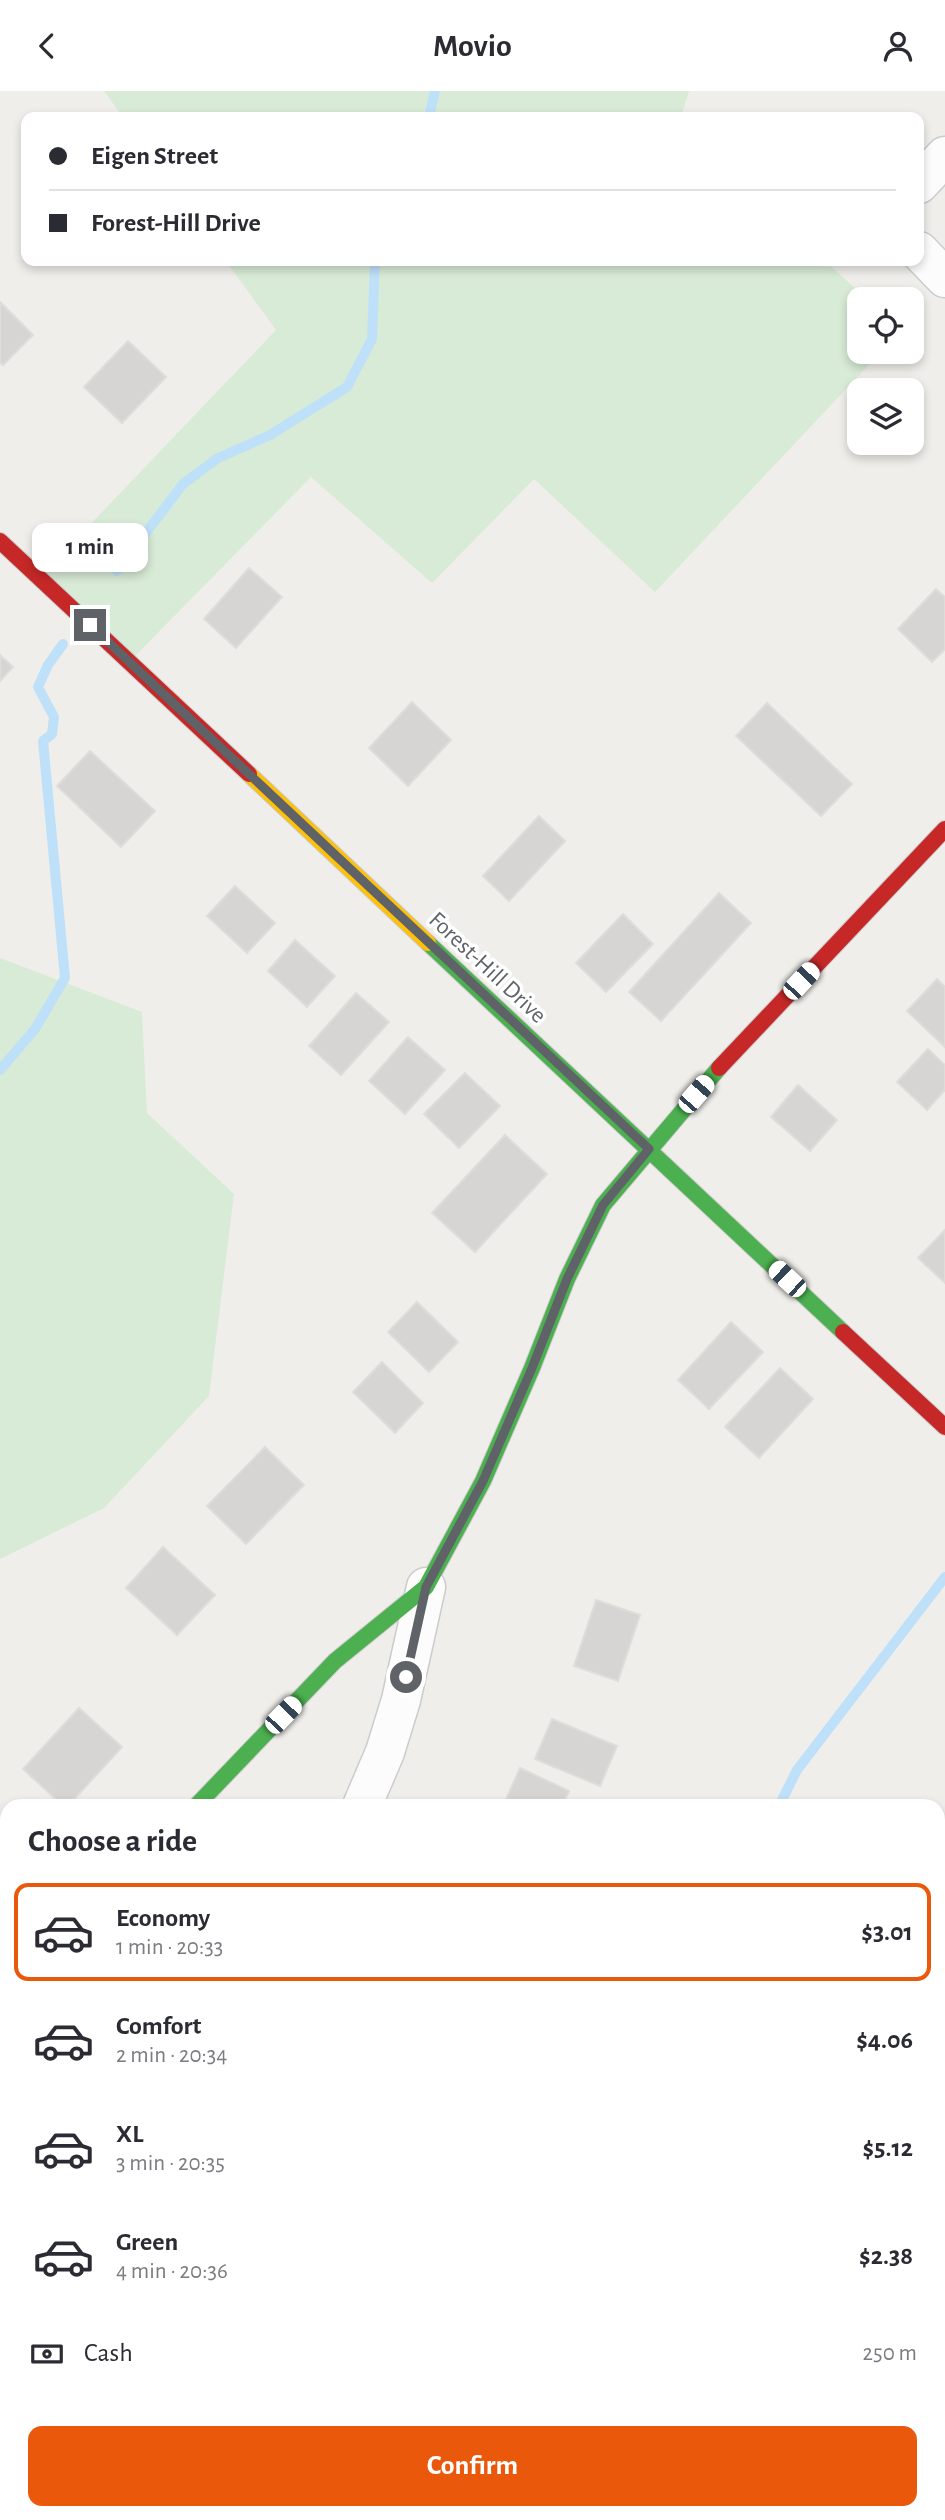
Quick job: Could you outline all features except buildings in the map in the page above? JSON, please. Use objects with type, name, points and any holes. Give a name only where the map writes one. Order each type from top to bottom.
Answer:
[{"type":"street","points":[[924,179],[945,156]]},
{"type":"street","name":"Forest-Hill Drive","points":[[0,541],[945,1427]]},
{"type":"street","points":[[365,1799],[385,1752],[401,1700],[426,1587],[483,1481],[567,1279],[603,1205],[728,1058],[945,829]]},
{"type":"street","points":[[203,1799],[335,1661],[426,1587]]},
{"type":"green space","points":[[104,91],[689,91],[683,112],[119,112]]},
{"type":"green space","points":[[230,266],[831,266],[854,287],[847,287],[847,364],[870,364],[857,378],[847,378],[847,388],[655,592],[534,479],[432,583],[311,477],[129,662],[39,578],[276,330]]},
{"type":"green space","points":[[0,958],[142,1012],[147,1113],[234,1194],[209,1396],[104,1508],[0,1559]]},
{"type":"waterway","points":[[430,112],[435,91]]},
{"type":"waterway","points":[[117,571],[183,484],[218,458],[270,435],[347,387],[372,339],[375,266]]},
{"type":"waterway","points":[[0,1070],[35,1029],[65,978],[43,741],[52,734],[54,717],[38,687],[48,665],[63,644]]},
{"type":"waterway","points":[[782,1799],[797,1770],[945,1577]]},
{"type":"traffic: fast","points":[[428,943],[843,1332]]},
{"type":"traffic: fast","points":[[203,1799],[335,1661],[426,1587],[483,1481],[567,1279],[603,1205],[719,1068]]},
{"type":"traffic: slow","points":[[249,774],[428,943]]},
{"type":"traffic: jam","points":[[0,541],[249,774]]},
{"type":"traffic: jam","points":[[719,1068],[945,829]]},
{"type":"traffic: jam","points":[[843,1332],[945,1427]]},
{"type":"route","points":[[90,625],[649,1149],[603,1205],[567,1279],[483,1481],[426,1587],[406,1677]]}]
